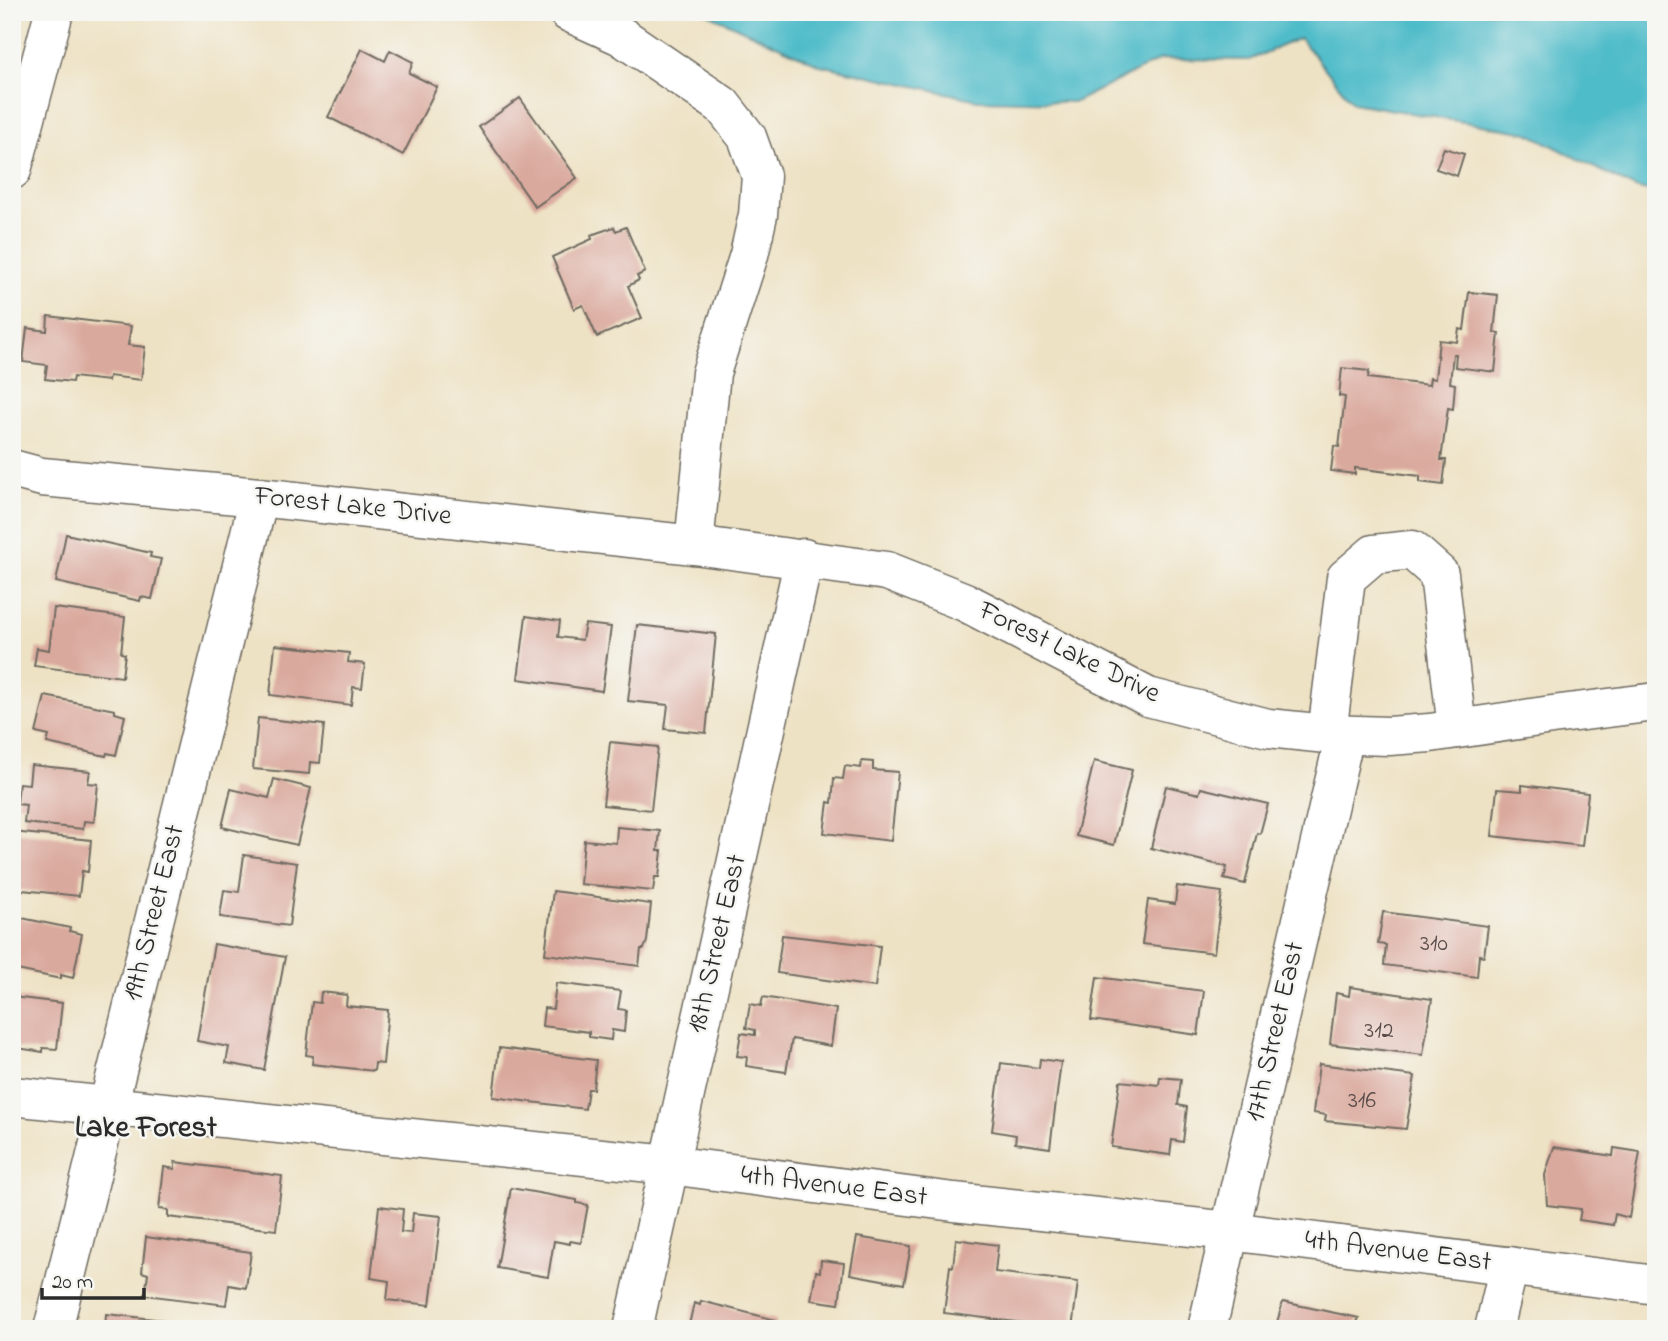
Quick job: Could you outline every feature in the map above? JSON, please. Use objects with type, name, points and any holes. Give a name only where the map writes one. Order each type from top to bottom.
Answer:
[{"type":"street","points":[[12,170],[54,12]]},
{"type":"street","points":[[568,12],[621,36],[722,104],[747,137],[761,176],[758,215],[749,255],[711,373],[694,545]]},
{"type":"street","name":"Forest Lake Drive","points":[[12,469],[42,477],[259,497],[694,545],[887,571],[965,602],[1148,697],[1268,728],[1336,735],[1389,736],[1656,702]]},
{"type":"street","name":"19th Street East","points":[[53,1329],[259,497]]},
{"type":"street","name":"17th Street East","points":[[1207,1329],[1336,735],[1346,579],[1374,554],[1412,550],[1439,574],[1457,729]]},
{"type":"street","name":"18th Street East","points":[[633,1329],[804,558]]},
{"type":"street","name":"4th Avenue East","points":[[12,1096],[669,1165],[954,1202],[1230,1231],[1656,1285]]},
{"type":"street","points":[[1494,1329],[1509,1266]]},
{"type":"water","points":[[704,12],[1656,12],[1656,193],[1635,188],[1528,133],[1353,103],[1300,38],[1249,60],[1161,59],[1075,102],[978,100],[820,65]]},
{"type":"building","points":[[362,49],[385,61],[390,50],[413,62],[409,73],[437,87],[403,155],[328,117]]},
{"type":"building","points":[[520,98],[577,178],[535,207],[479,127]]},
{"type":"building","points":[[1444,148],[1464,154],[1457,176],[1436,169]]},
{"type":"building","points":[[614,227],[616,231],[626,227],[645,272],[637,276],[639,280],[628,286],[642,318],[597,337],[583,305],[574,309],[552,257],[592,239],[591,235]]},
{"type":"building","points":[[1469,292],[1498,295],[1494,333],[1499,333],[1495,372],[1455,367],[1456,354],[1453,354],[1450,383],[1455,384],[1453,409],[1448,408],[1441,460],[1446,460],[1443,485],[1420,482],[1420,476],[1355,468],[1355,474],[1331,471],[1334,446],[1339,447],[1345,397],[1339,396],[1342,368],[1369,371],[1368,378],[1429,385],[1430,378],[1435,379],[1439,340],[1457,342],[1459,329],[1464,330]]},
{"type":"building","points":[[48,316],[131,326],[128,345],[145,347],[141,380],[109,376],[108,381],[73,377],[72,382],[45,379],[47,365],[23,362],[27,328],[47,331]]},
{"type":"building","points":[[66,534],[151,553],[150,557],[161,559],[152,599],[141,597],[140,601],[56,582]]},
{"type":"building","points":[[54,608],[125,617],[121,653],[125,654],[122,677],[34,666],[37,648],[49,650]]},
{"type":"building","points":[[526,616],[560,621],[558,637],[582,640],[585,624],[611,627],[602,691],[518,679]]},
{"type":"building","points":[[637,625],[716,634],[706,733],[665,729],[668,705],[628,701]]},
{"type":"building","points":[[275,645],[349,653],[348,662],[365,664],[362,688],[353,687],[351,705],[270,695]]},
{"type":"building","points":[[45,696],[115,710],[115,713],[125,716],[116,755],[107,753],[106,756],[47,743],[49,736],[36,733]]},
{"type":"building","points":[[258,718],[324,725],[320,763],[310,762],[309,774],[253,769]]},
{"type":"building","points":[[610,742],[658,747],[651,810],[603,805]]},
{"type":"building","points":[[862,761],[873,762],[873,770],[898,772],[891,841],[824,833],[828,802],[832,803],[834,778],[843,779],[845,766],[861,768]]},
{"type":"building","points":[[1094,761],[1132,770],[1114,845],[1076,836]]},
{"type":"building","points":[[31,765],[90,771],[88,783],[98,784],[94,822],[84,821],[83,829],[24,823],[26,805],[17,804],[19,783],[29,784]]},
{"type":"building","points":[[274,779],[311,788],[297,845],[222,827],[231,789],[269,798]]},
{"type":"building","points":[[1522,785],[1588,793],[1582,846],[1492,836],[1497,789],[1522,791]]},
{"type":"building","points":[[1166,786],[1199,794],[1201,788],[1268,804],[1260,834],[1257,833],[1245,884],[1224,879],[1227,867],[1151,848]]},
{"type":"building","points":[[617,827],[660,831],[658,851],[662,851],[659,877],[655,877],[653,891],[580,884],[584,840],[616,843]]},
{"type":"building","points":[[12,832],[91,840],[88,872],[82,871],[79,896],[13,889],[16,859],[12,859]]},
{"type":"building","points":[[244,855],[297,863],[289,926],[220,917],[224,890],[239,892]]},
{"type":"building","points":[[1177,886],[1222,892],[1214,953],[1142,944],[1148,900],[1175,904]]},
{"type":"building","points":[[553,891],[651,904],[647,941],[644,949],[641,949],[639,966],[545,954]]},
{"type":"building","points":[[1383,912],[1488,926],[1484,956],[1479,955],[1477,977],[1384,965],[1386,945],[1378,944]]},
{"type":"building","points":[[12,916],[70,928],[69,931],[82,934],[73,978],[61,975],[61,979],[12,969]]},
{"type":"building","points":[[782,935],[880,946],[875,987],[777,973]]},
{"type":"building","points":[[214,944],[285,957],[264,1070],[226,1063],[229,1047],[197,1041]]},
{"type":"building","points":[[1097,977],[1204,991],[1198,1035],[1091,1020]]},
{"type":"building","points":[[556,983],[621,991],[618,1009],[626,1010],[624,1032],[612,1030],[611,1040],[589,1037],[589,1032],[542,1026],[544,1008],[553,1009]]},
{"type":"building","points":[[1350,987],[1432,999],[1423,1055],[1330,1044],[1336,993],[1349,996]]},
{"type":"building","points":[[321,992],[347,995],[346,1006],[388,1010],[383,1064],[375,1063],[374,1071],[312,1064],[313,1056],[306,1055],[312,1002],[320,1003]]},
{"type":"building","points":[[12,997],[62,1003],[57,1049],[43,1048],[43,1052],[12,1045]]},
{"type":"building","points":[[763,997],[836,1009],[831,1046],[792,1039],[786,1072],[746,1066],[747,1057],[737,1056],[741,1033],[755,1035],[755,1030],[746,1028],[750,1004],[761,1006]]},
{"type":"building","points":[[499,1048],[596,1060],[593,1089],[588,1089],[585,1109],[493,1097]]},
{"type":"building","points":[[1040,1059],[1061,1062],[1050,1148],[1015,1143],[1016,1135],[992,1131],[1001,1063],[1039,1068]]},
{"type":"building","points":[[1319,1064],[1415,1076],[1406,1129],[1325,1121],[1326,1115],[1313,1113]]},
{"type":"building","points":[[1160,1077],[1181,1079],[1178,1105],[1187,1107],[1183,1142],[1172,1140],[1170,1155],[1111,1147],[1120,1081],[1159,1085]]},
{"type":"building","points":[[1554,1147],[1613,1156],[1614,1148],[1640,1152],[1629,1218],[1615,1214],[1613,1225],[1579,1220],[1581,1209],[1547,1205],[1545,1175]]},
{"type":"building","points":[[175,1162],[282,1176],[276,1230],[168,1217],[168,1210],[159,1209],[164,1167],[175,1169]]},
{"type":"building","points":[[511,1188],[577,1200],[577,1203],[588,1205],[581,1243],[554,1241],[548,1277],[497,1268]]},
{"type":"building","points":[[379,1206],[403,1209],[401,1232],[411,1233],[413,1213],[441,1216],[430,1305],[387,1300],[389,1281],[371,1278]]},
{"type":"building","points":[[146,1237],[251,1252],[246,1288],[229,1285],[226,1305],[145,1295],[148,1274],[142,1272]]},
{"type":"building","points":[[857,1237],[911,1246],[904,1284],[850,1274]]},
{"type":"building","points":[[956,1239],[998,1245],[995,1272],[1078,1282],[1072,1329],[944,1313]]},
{"type":"building","points":[[821,1260],[844,1263],[839,1304],[811,1300],[816,1271],[820,1272]]},
{"type":"building","points":[[701,1301],[776,1320],[774,1329],[688,1329],[694,1303],[700,1305]]},
{"type":"building","points":[[1283,1302],[1359,1318],[1354,1329],[1275,1329]]},
{"type":"building","points":[[106,1314],[163,1320],[162,1329],[105,1329]]},
{"type":"district","name":"Lake Forest","points":[[146,1129]]}]
